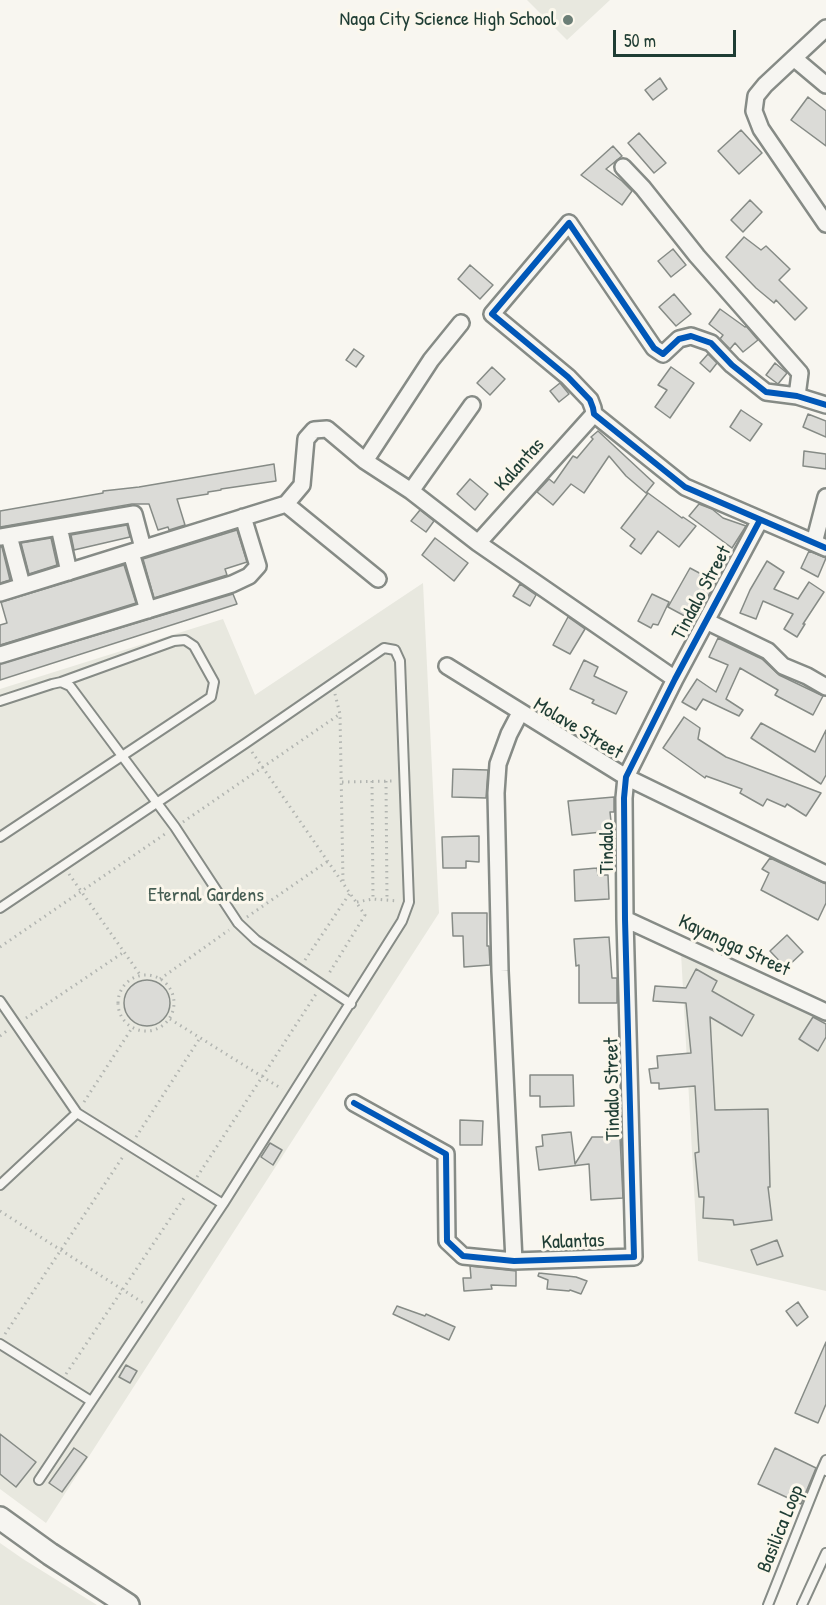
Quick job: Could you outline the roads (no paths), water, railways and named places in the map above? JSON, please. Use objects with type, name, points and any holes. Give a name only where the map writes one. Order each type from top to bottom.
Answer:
[{"type":"main road","points":[[0,1518],[128,1605]]},
{"type":"street","points":[[826,28],[756,96],[754,111],[761,129],[826,224]]},
{"type":"street","points":[[795,59],[826,85]]},
{"type":"street","points":[[623,167],[800,374],[797,396]]},
{"type":"street","points":[[826,405],[797,396],[766,392],[732,365],[711,343],[691,336],[679,339],[663,354],[654,348],[569,223],[492,314],[568,377],[590,400],[594,414],[685,487],[820,546],[826,497]]},
{"type":"street","points":[[365,461],[431,360],[461,323]]},
{"type":"street","points":[[411,491],[472,405]]},
{"type":"street","name":"Kalantas","points":[[478,543],[594,414]]},
{"type":"street","points":[[0,593],[286,504],[302,485],[306,439],[314,430],[327,429],[365,461],[411,491],[478,543],[675,679]]},
{"type":"street","points":[[286,504],[378,579]]},
{"type":"street","points":[[22,585],[4,536],[134,514],[137,550],[148,610]]},
{"type":"street","points":[[0,655],[232,584],[249,576],[258,566],[243,517]]},
{"type":"street","name":"Tindalo Street","points":[[626,777],[675,679],[760,520]]},
{"type":"street","points":[[59,527],[69,572]]},
{"type":"street","points":[[706,621],[768,651],[783,666],[826,687]]},
{"type":"street","name":"Molave Street","points":[[447,666],[626,777],[826,874]]},
{"type":"street","name":"Kalantas","points":[[520,713],[498,764],[496,793],[500,971],[514,1260],[634,1257]]},
{"type":"street","name":"Tindalo","points":[[625,919],[624,798],[626,777]]},
{"type":"street","name":"Tindalo Street","points":[[625,919],[634,1257]]},
{"type":"street","name":"Kayangga Street","points":[[625,919],[826,1012]]},
{"type":"street","points":[[354,1103],[446,1154],[447,1241],[463,1256],[514,1260]]},
{"type":"lane","points":[[0,701],[61,682],[174,641],[185,640],[194,646],[214,682],[211,697],[0,837]]},
{"type":"lane","points":[[0,908],[384,648],[394,650],[400,661],[409,902],[402,921],[223,1204],[39,1480]]},
{"type":"lane","points":[[61,682],[70,686],[157,802],[238,923],[256,940],[351,1004]]},
{"type":"lane","points":[[0,1001],[77,1113],[223,1204]]},
{"type":"lane","points":[[0,1185],[77,1113]]},
{"type":"lane","points":[[0,1343],[91,1401]]},
{"type":"lane","name":"Basilica Loop","points":[[768,1605],[824,1470],[826,1460]]},
{"type":"lane","points":[[802,1605],[826,1553]]},
{"type":"place","name":"Naga City Science High School","points":[[568,20]]},
{"type":"park label","name":"Eternal Gardens","points":[[206,896]]}]
